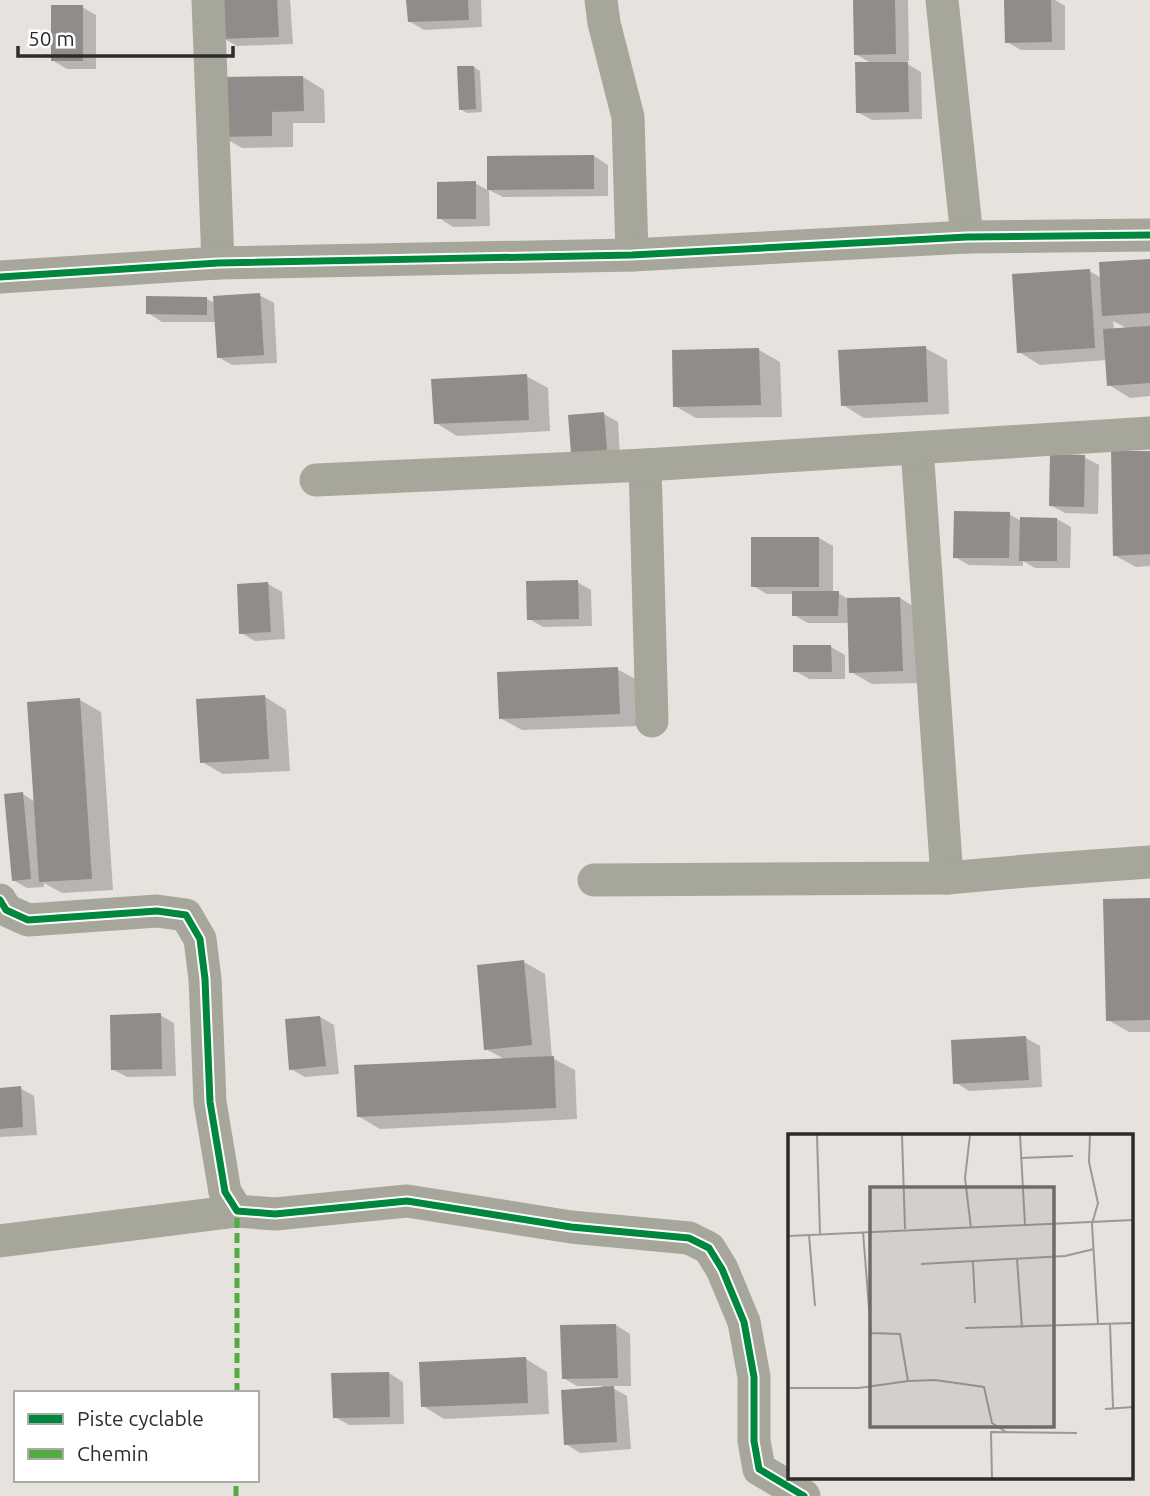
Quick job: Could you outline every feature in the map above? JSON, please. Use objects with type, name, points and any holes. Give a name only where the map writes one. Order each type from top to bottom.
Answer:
[{"type":"street","points":[[208,0],[218,263]]},
{"type":"street","points":[[601,0],[604,23],[628,117],[632,256]]},
{"type":"street","points":[[942,0],[967,237]]},
{"type":"street","points":[[0,277],[218,263],[632,256],[967,237],[1150,235]]},
{"type":"street","points":[[316,480],[645,465],[1150,433]]},
{"type":"street","points":[[917,448],[947,878]]},
{"type":"street","points":[[645,465],[652,721]]},
{"type":"street","points":[[594,880],[947,878],[1150,862]]},
{"type":"street","points":[[0,900],[6,910],[28,920],[157,911],[186,915],[200,939],[205,979],[210,1102],[225,1192],[237,1210]]},
{"type":"street","points":[[0,1241],[237,1210],[275,1214],[407,1200],[571,1227],[689,1238],[709,1248],[722,1269],[744,1322],[754,1377],[754,1441],[759,1469],[804,1496]]},
{"type":"building","points":[[219,0],[277,0],[279,37],[221,39]]},
{"type":"building","points":[[406,0],[468,0],[469,20],[408,22]]},
{"type":"building","points":[[853,0],[895,0],[896,54],[854,55]]},
{"type":"building","points":[[1004,0],[1051,0],[1052,42],[1005,43]]},
{"type":"building","points":[[51,5],[83,5],[83,61],[51,61]]},
{"type":"building","points":[[855,62],[908,62],[909,112],[856,113]]},
{"type":"building","points":[[457,66],[474,66],[476,109],[459,110]]},
{"type":"building","points":[[303,76],[304,111],[272,112],[272,136],[219,137],[219,77]]},
{"type":"building","points":[[594,155],[594,189],[487,190],[487,156]]},
{"type":"building","points":[[476,181],[476,219],[437,219],[437,182]]},
{"type":"building","points":[[1150,259],[1150,313],[1102,316],[1099,262]]},
{"type":"building","points":[[1090,269],[1095,348],[1017,353],[1012,274]]},
{"type":"building","points":[[260,293],[264,355],[217,358],[213,296]]},
{"type":"building","points":[[146,296],[207,297],[207,315],[146,314]]},
{"type":"building","points":[[1150,326],[1150,383],[1107,386],[1103,329]]},
{"type":"building","points":[[926,346],[928,402],[841,406],[838,350]]},
{"type":"building","points":[[759,348],[761,405],[673,407],[672,350]]},
{"type":"building","points":[[527,374],[529,420],[434,424],[431,379]]},
{"type":"building","points":[[604,412],[607,450],[571,453],[568,415]]},
{"type":"building","points":[[1111,451],[1150,451],[1150,554],[1113,556]]},
{"type":"building","points":[[1050,454],[1085,455],[1084,507],[1049,506]]},
{"type":"building","points":[[954,511],[1010,512],[1009,558],[953,558]]},
{"type":"building","points":[[1020,517],[1057,518],[1057,561],[1019,561]]},
{"type":"building","points":[[751,537],[819,537],[819,587],[751,587]]},
{"type":"building","points":[[578,580],[579,619],[527,620],[526,581]]},
{"type":"building","points":[[268,582],[271,632],[239,634],[237,584]]},
{"type":"building","points":[[792,591],[839,591],[838,616],[792,616]]},
{"type":"building","points":[[900,597],[903,671],[849,673],[847,598]]},
{"type":"building","points":[[793,645],[831,645],[832,672],[793,672]]},
{"type":"building","points":[[618,667],[620,714],[499,719],[497,672]]},
{"type":"building","points":[[265,695],[269,759],[200,763],[196,699]]},
{"type":"building","points":[[80,698],[92,879],[39,882],[27,702]]},
{"type":"building","points":[[23,792],[31,879],[12,881],[4,794]]},
{"type":"building","points":[[1150,898],[1150,1020],[1106,1021],[1103,899]]},
{"type":"building","points":[[524,960],[532,1045],[484,1050],[477,965]]},
{"type":"building","points":[[161,1013],[162,1069],[111,1070],[110,1015]]},
{"type":"building","points":[[320,1016],[326,1066],[289,1070],[285,1019]]},
{"type":"building","points":[[1026,1036],[1029,1080],[953,1084],[951,1040]]},
{"type":"building","points":[[554,1056],[556,1108],[357,1117],[354,1065]]},
{"type":"building","points":[[21,1086],[23,1127],[0,1129],[0,1088]]},
{"type":"building","points":[[616,1324],[618,1378],[562,1379],[560,1325]]},
{"type":"building","points":[[526,1357],[528,1403],[421,1407],[419,1362]]},
{"type":"building","points":[[389,1372],[390,1417],[333,1418],[331,1373]]},
{"type":"building","points":[[614,1386],[617,1442],[564,1445],[561,1390]]},
{"type":"marked path","points":[[237,1211],[237,1391]]},
{"type":"marked path","points":[[236,1482],[236,1496]]},
{"type":"cycle path","points":[[0,277],[218,263],[632,255],[967,237],[1150,235]]},
{"type":"cycle path","points":[[0,900],[6,910],[28,920],[157,911],[186,915],[200,939],[205,979],[210,1102],[225,1192],[237,1211],[275,1214],[407,1201],[571,1227],[689,1238],[709,1248],[722,1269],[744,1322],[754,1377],[754,1441],[759,1469],[804,1496]]}]
